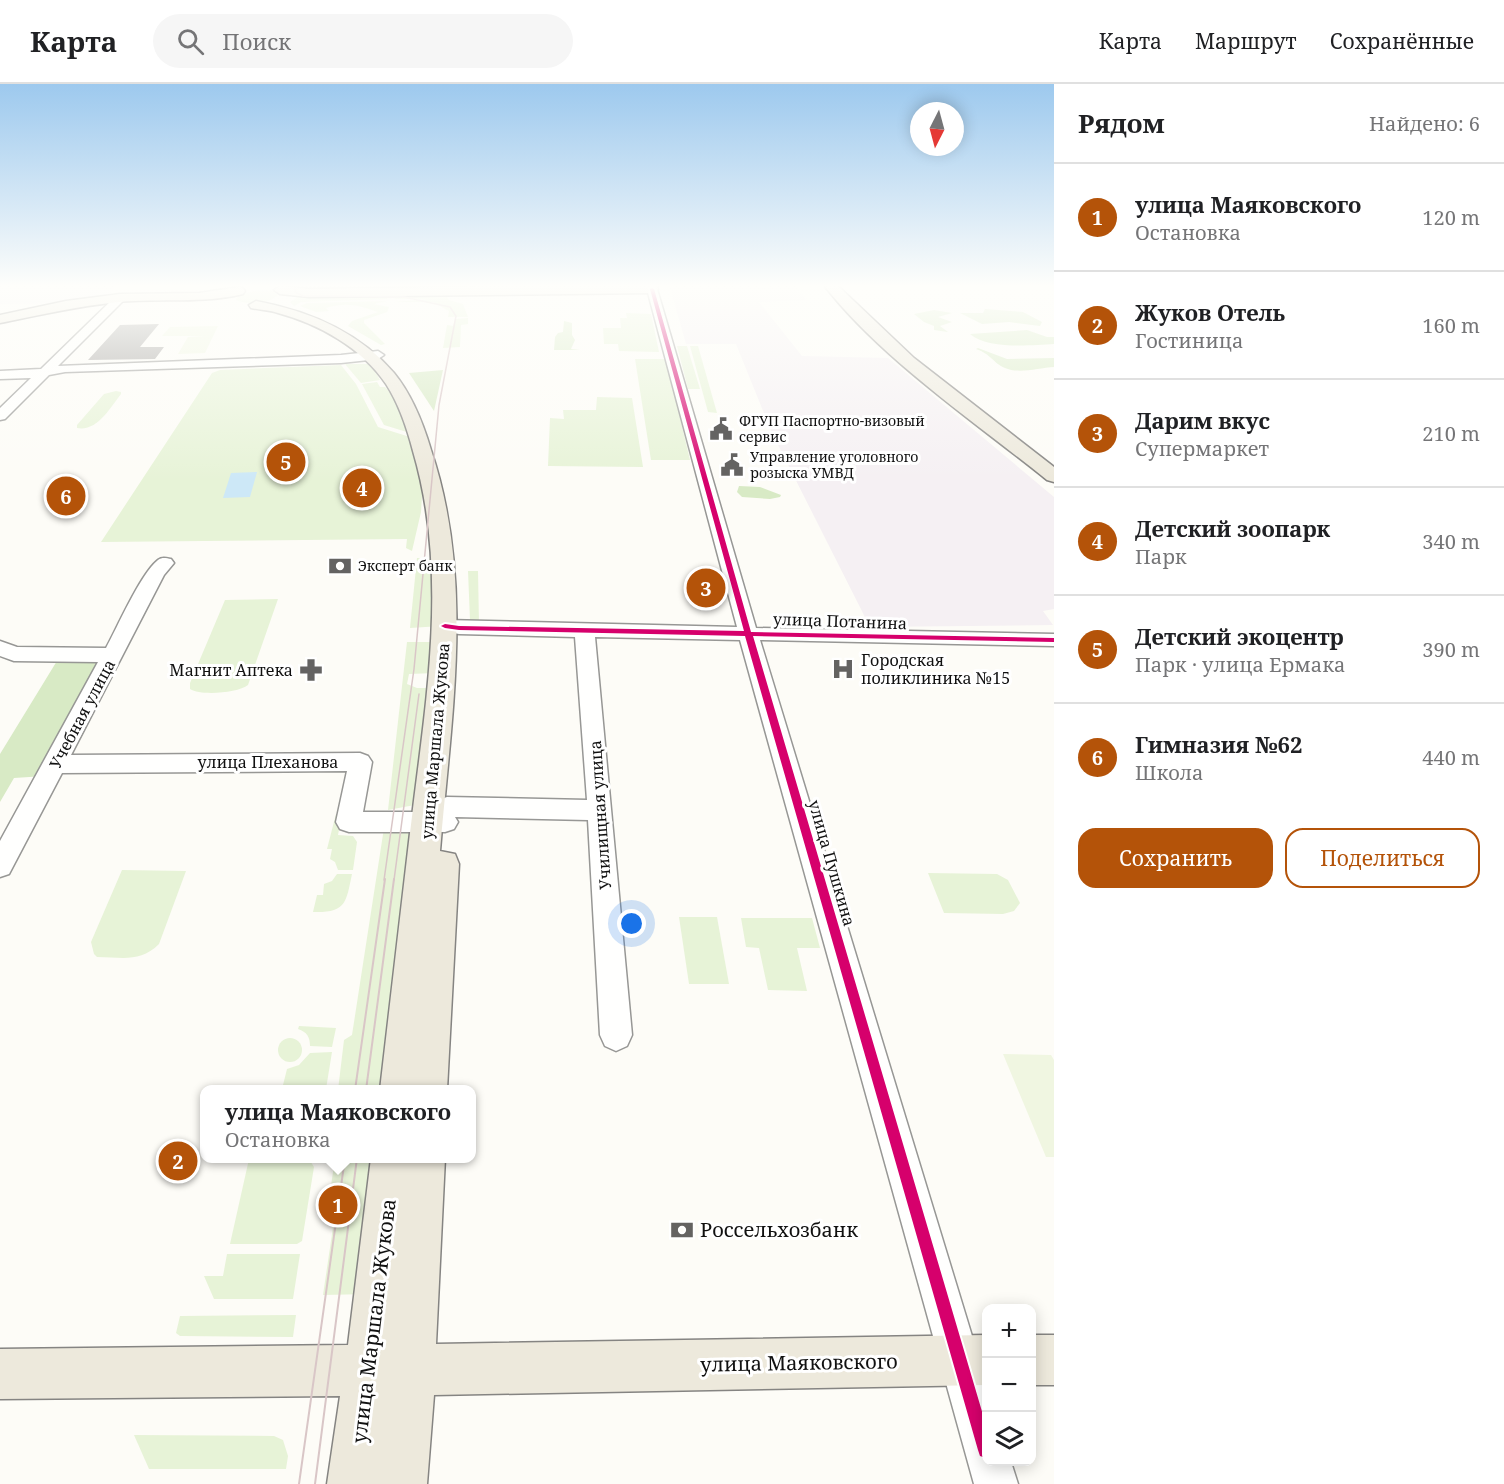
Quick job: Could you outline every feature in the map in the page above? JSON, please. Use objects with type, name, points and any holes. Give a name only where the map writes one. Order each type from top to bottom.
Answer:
[{"type":"main road","name":"улица Маршала Жукова","points":[[364,349],[374,356]]},
{"type":"main road","name":"улица Маршала Жукова","points":[[365,349],[374,356],[398,390],[428,465],[442,538],[452,627],[440,817],[428,1085]]},
{"type":"main road","points":[[903,349],[1054,476]]},
{"type":"main road","points":[[904,349],[1054,465]]},
{"type":"main road","name":"улица Маршала Жукова","points":[[401,1085],[440,817]]},
{"type":"main road","name":"улица Маршала Жукова","points":[[393,1163],[390,1370],[400,1484]]},
{"type":"main road","name":"улица Маршала Жукова","points":[[354,1484],[390,1370],[422,1163]]},
{"type":"main road","points":[[1036,1360],[1054,1359]]},
{"type":"main road","name":"улица Маяковского","points":[[0,1374],[974,1360]]},
{"type":"street","points":[[0,416],[67,349]]},
{"type":"street","name":"улица Пушкина","points":[[669,349],[748,633],[974,1360],[982,1415]]},
{"type":"street","points":[[0,375],[29,375],[65,368],[374,356]]},
{"type":"street","name":"Учебная улица","points":[[0,866],[156,573],[165,563]]},
{"type":"street","name":"улица Потанина","points":[[452,627],[1054,640]]},
{"type":"street","name":"Училищная улица","points":[[584,630],[616,1035]]},
{"type":"street","points":[[0,648],[14,654],[112,655]]},
{"type":"street","name":"улица Плеханова","points":[[55,764],[360,762],[349,822],[440,817]]},
{"type":"street","points":[[440,817],[600,810]]},
{"type":"street","points":[[991,1466],[996,1484]]},
{"type":"shaded area","points":[[738,349],[797,349],[802,356],[888,358],[1054,497],[1054,609],[1043,611],[1053,625],[870,627],[772,433]]},
{"type":"green space","points":[[181,349],[207,349],[205,353],[178,354]]},
{"type":"green space","points":[[658,349],[659,352],[619,351]]},
{"type":"green space","points":[[678,349],[688,349],[700,389],[688,389]]},
{"type":"green space","points":[[691,349],[699,349],[717,413],[708,412]]},
{"type":"green space","points":[[977,349],[1007,359],[1054,358],[1054,367],[1022,371],[1010,370]]},
{"type":"green space","points":[[635,359],[666,359],[690,460],[651,460]]},
{"type":"green space","points":[[345,364],[371,364],[380,380],[361,383]]},
{"type":"green space","points":[[341,365],[356,384],[378,427],[410,437],[423,480],[421,512],[412,551],[406,548],[407,539],[101,542],[212,373],[220,370]]},
{"type":"green space","points":[[443,370],[434,411],[409,373]]},
{"type":"green space","points":[[377,382],[380,387],[385,387],[396,398],[410,433],[384,425],[362,384]]},
{"type":"green space","points":[[116,391],[121,394],[97,423],[77,428],[77,425],[104,394]]},
{"type":"green space","points":[[597,397],[632,398],[643,467],[548,466],[550,418],[564,419],[563,410],[596,410]]},
{"type":"green space","points":[[739,486],[760,487],[781,495],[770,499],[742,497],[737,492]]},
{"type":"green space","points":[[417,558],[433,559],[441,626],[410,628]]},
{"type":"green space","points":[[468,571],[478,571],[479,624],[470,620]]},
{"type":"green space","points":[[278,599],[248,685],[219,693],[190,689],[190,683],[225,600]]},
{"type":"green space","points":[[407,642],[439,642],[436,673],[409,674],[407,684],[417,688],[435,688],[420,804],[388,810]]},
{"type":"green space","points":[[60,656],[110,657],[45,776],[14,778],[0,802],[0,754]]},
{"type":"green space","points":[[336,814],[342,814],[338,835],[353,836],[357,842],[353,870],[338,870],[335,862],[330,859],[332,849],[327,849]]},
{"type":"green space","points":[[411,826],[392,1085],[339,1085],[344,1040],[352,1035],[384,828]]},
{"type":"green space","points":[[122,870],[186,871],[159,944],[145,954],[130,958],[97,957],[91,942]]},
{"type":"green space","points":[[928,873],[997,874],[1008,880],[1020,903],[1014,911],[1003,914],[944,913]]},
{"type":"green space","points":[[337,874],[352,874],[343,904],[332,911],[313,912],[317,895],[323,895],[324,884],[332,881]]},
{"type":"green space","points":[[679,917],[717,917],[729,984],[689,984]]},
{"type":"green space","points":[[741,918],[812,918],[820,948],[797,948],[807,991],[768,990],[759,948],[746,947]]},
{"type":"green space","points":[[299,1026],[336,1028],[332,1047],[310,1046],[307,1035],[298,1029]]},
{"type":"green space","points":[[290,1038],[299,1041],[302,1050],[299,1059],[290,1062],[281,1059],[278,1050],[281,1041]]},
{"type":"green space","points":[[332,1052],[327,1085],[283,1085],[287,1069],[299,1065],[310,1053]]},
{"type":"green space","points":[[1003,1054],[1051,1055],[1054,1060],[1054,1157],[1046,1157]]},
{"type":"green space","points":[[248,1163],[312,1163],[314,1167],[302,1241],[297,1244],[230,1244]]},
{"type":"green space","points":[[334,1163],[384,1163],[370,1294],[323,1295],[336,1207],[330,1207]]},
{"type":"green space","points":[[227,1254],[300,1254],[293,1299],[214,1299],[204,1276],[223,1276]]},
{"type":"green space","points":[[296,1315],[293,1337],[180,1336],[176,1333],[180,1316]]},
{"type":"green space","points":[[134,1435],[274,1436],[283,1440],[288,1456],[286,1469],[149,1469]]},
{"type":"water","points":[[257,472],[250,497],[223,498],[231,473]]},
{"type":"building","points":[[98,349],[162,349],[155,359],[88,360]]},
{"type":"tram line","points":[[384,880],[414,669],[439,405],[450,349]]},
{"type":"tram line","points":[[394,880],[419,694]]},
{"type":"tram line","points":[[356,1085],[385,879]]},
{"type":"tram line","points":[[367,1085],[394,879]]},
{"type":"tram line","points":[[299,1484],[344,1163]]},
{"type":"tram line","points":[[315,1484],[356,1163]]},
{"type":"cycle path","points":[[669,349],[748,633],[982,1436]]},
{"type":"cycle path","points":[[445,626],[1054,640]]},
{"type":"place","name":"ФГУП Паспортно-визовый сервис","points":[[721,429]]},
{"type":"place","name":"Детский экоцентр","points":[[286,462]]},
{"type":"place","name":"Управление уголовного розыска УМВД","points":[[732,465]]},
{"type":"place","name":"Детский зоопарк","points":[[362,488]]},
{"type":"place","name":"Гимназия №62","points":[[66,496]]},
{"type":"place","name":"Эксперт банк","points":[[340,566]]},
{"type":"place","name":"Дарим вкус","points":[[706,588]]},
{"type":"place","name":"Городская поликлиника №15","points":[[843,669]]},
{"type":"place","name":"Магнит Аптека","points":[[311,670]]},
{"type":"place","name":"Жуков Отель","points":[[178,1161]]},
{"type":"place","name":"улица Маяковского","points":[[338,1205]]},
{"type":"place","name":"Россельхозбанк","points":[[682,1230]]}]
